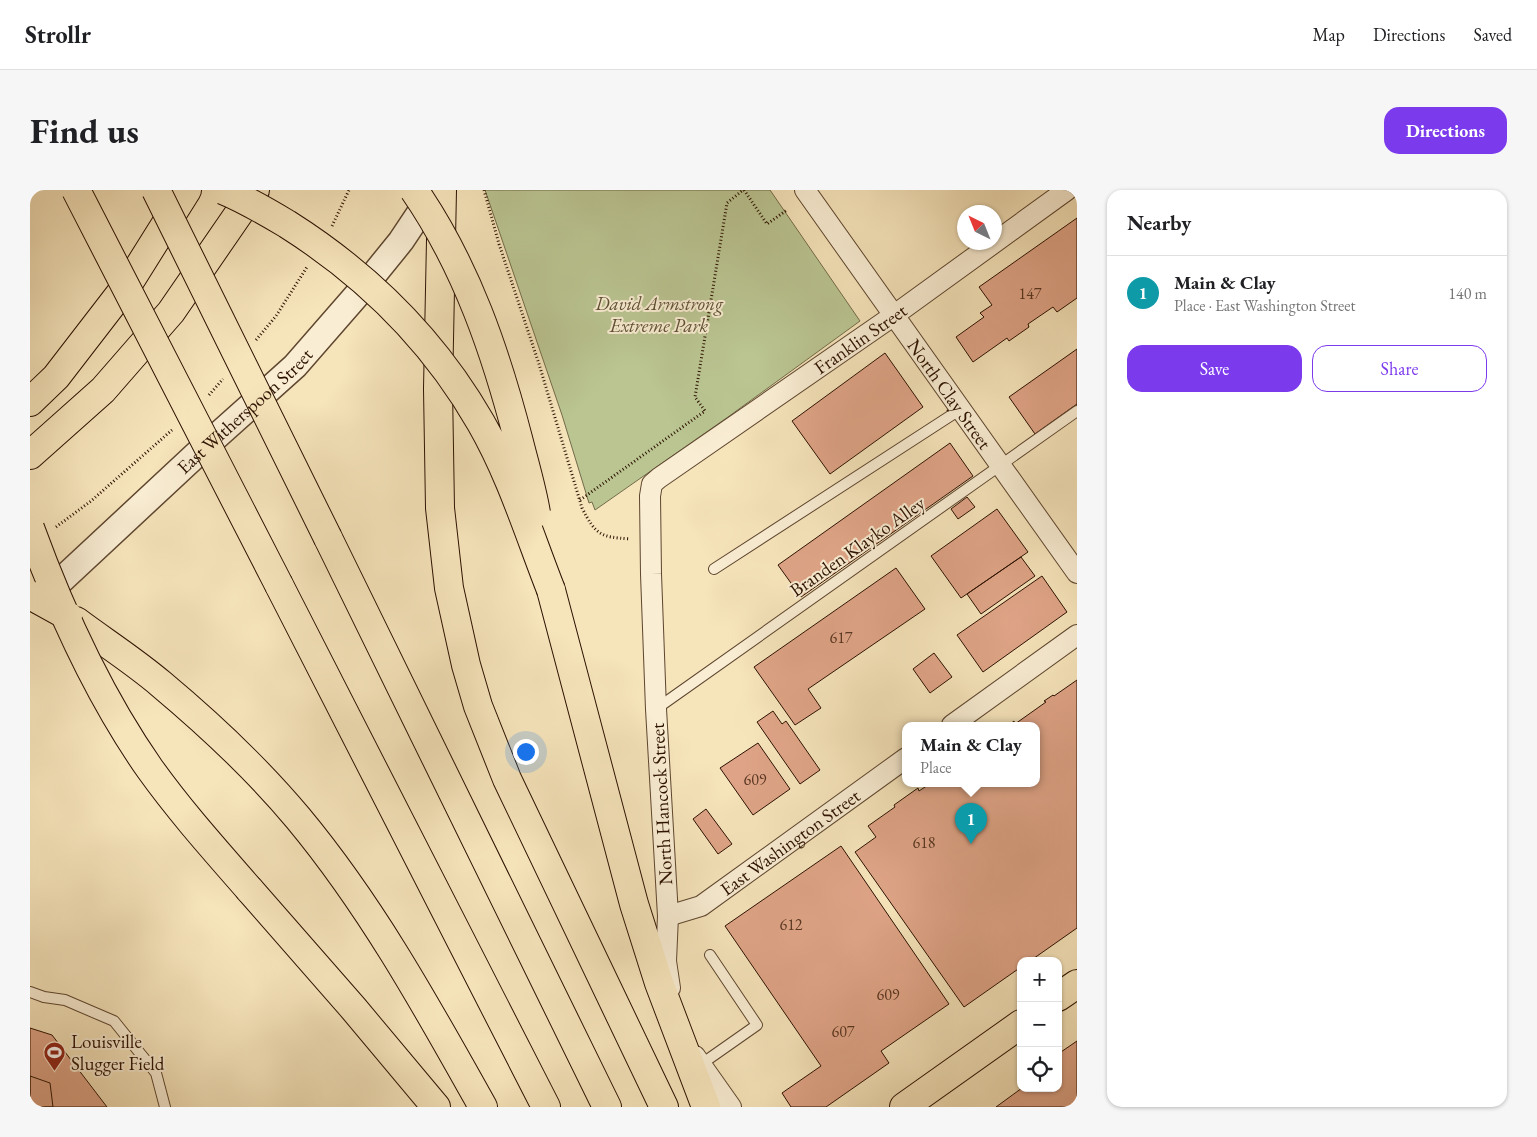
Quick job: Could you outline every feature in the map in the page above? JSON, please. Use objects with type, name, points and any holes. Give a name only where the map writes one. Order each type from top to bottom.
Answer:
[{"type":"main road","points":[[76,190],[546,1107]]},
{"type":"main road","points":[[156,190],[607,1107]]},
{"type":"main road","points":[[30,402],[56,377],[130,281],[187,190]]},
{"type":"main road","points":[[223,190],[274,217],[314,242],[348,267],[406,322],[432,352],[458,387],[481,424],[504,468],[551,590]]},
{"type":"main road","points":[[30,455],[103,390],[171,312],[255,190]]},
{"type":"main road","points":[[414,190],[429,212],[467,282],[485,328],[509,402],[530,487],[551,590],[634,904],[658,983],[706,1107]]},
{"type":"main road","points":[[442,190],[438,389],[440,508],[449,588],[464,656],[478,706],[515,796],[664,1107]]},
{"type":"main road","points":[[42,528],[49,581],[85,661],[115,715],[149,768],[175,803],[354,1009],[436,1107]]},
{"type":"main road","points":[[30,576],[76,621]]},
{"type":"main road","points":[[30,594],[76,621],[160,683],[253,768],[298,818],[360,901],[405,969],[483,1107]]},
{"type":"main road","points":[[1062,994],[1077,984]]},
{"type":"main road","points":[[904,1107],[1017,1027]]},
{"type":"street","name":"East Witherspoon Street","points":[[30,610],[199,452],[295,366],[401,241],[435,190]]},
{"type":"street","name":"North Clay Street","points":[[805,190],[1077,573]]},
{"type":"street","name":"Franklin Street","points":[[652,484],[893,316],[1067,190]]},
{"type":"street","name":"North Hancock Street","points":[[652,484],[650,496],[650,541],[656,709],[668,916],[666,961],[671,997],[681,1032],[700,1065],[731,1107]]},
{"type":"street","points":[[956,722],[1077,635]]},
{"type":"street","name":"East Washington Street","points":[[668,916],[701,906],[902,761]]},
{"type":"lane","points":[[714,569],[961,410]]},
{"type":"lane","name":"Branden Klayko Alley","points":[[656,709],[1077,411]]},
{"type":"lane","points":[[700,1065],[757,1024],[710,955]]},
{"type":"lane","points":[[30,992],[44,997],[66,1000],[114,1021],[156,1073],[165,1107]]},
{"type":"path","points":[[331,228],[350,190]]},
{"type":"path","points":[[484,190],[499,244],[580,500],[592,527],[608,538],[650,541]]},
{"type":"path","points":[[711,418],[695,397],[727,203],[744,190],[767,224],[787,210]]},
{"type":"path","points":[[251,346],[276,316],[312,260]]},
{"type":"path","points":[[206,398],[226,377]]},
{"type":"path","points":[[580,500],[704,411]]},
{"type":"path","points":[[42,528],[91,501],[178,424]]},
{"type":"path","points":[[644,454],[650,461]]},
{"type":"path","points":[[635,461],[640,468]]},
{"type":"green space","name":"David Armstrong Extreme Park","points":[[485,190],[770,190],[860,321],[728,417],[595,510],[592,502],[589,503],[562,415]]},
{"type":"building","points":[[1077,218],[1077,298],[1057,312],[1053,307],[1028,324],[1029,327],[1009,341],[1007,338],[973,362],[956,337],[984,317],[980,313],[992,305],[979,287]]},
{"type":"building","points":[[1077,349],[1077,404],[1035,434],[1009,397]]},
{"type":"building","points":[[885,353],[923,407],[830,474],[792,421]]},
{"type":"building","points":[[950,443],[973,476],[801,597],[778,565]]},
{"type":"building","points":[[967,497],[975,507],[958,519],[951,509]]},
{"type":"building","points":[[997,509],[1028,552],[961,598],[931,556]]},
{"type":"building","points":[[1021,557],[1035,576],[981,614],[967,594]]},
{"type":"building","points":[[896,568],[925,609],[808,689],[821,708],[795,725],[754,667]]},
{"type":"building","points":[[1042,576],[1067,612],[983,672],[957,635]]},
{"type":"building","points":[[934,653],[952,677],[930,693],[913,669]]},
{"type":"building","points":[[1077,680],[1077,928],[1036,957],[1017,957],[1017,970],[964,1007],[855,852],[876,837],[868,826],[918,788],[919,791],[925,787],[1040,787],[1040,722],[1018,722],[1053,695]]},
{"type":"building","points":[[773,711],[782,724],[786,721],[820,770],[800,784],[757,722]]},
{"type":"building","points":[[758,743],[790,789],[753,815],[720,768]]},
{"type":"building","points":[[706,809],[732,844],[718,854],[693,819]]},
{"type":"building","points":[[841,846],[949,1004],[881,1051],[889,1063],[826,1107],[791,1107],[782,1093],[821,1066],[725,926]]},
{"type":"building","name":"Louisville Slugger Field","points":[[30,1028],[52,1035],[107,1107],[30,1107]]},
{"type":"building","points":[[1077,1041],[1077,1107],[996,1107],[1017,1092],[1062,1092],[1062,1051]]},
{"type":"building","points":[[30,1076],[50,1083],[53,1107],[30,1107]]},
{"type":"place","name":"Main & Clay","points":[[971,844]]},
{"type":"place","name":"Louisville Slugger Field","points":[[55,1071]]}]
